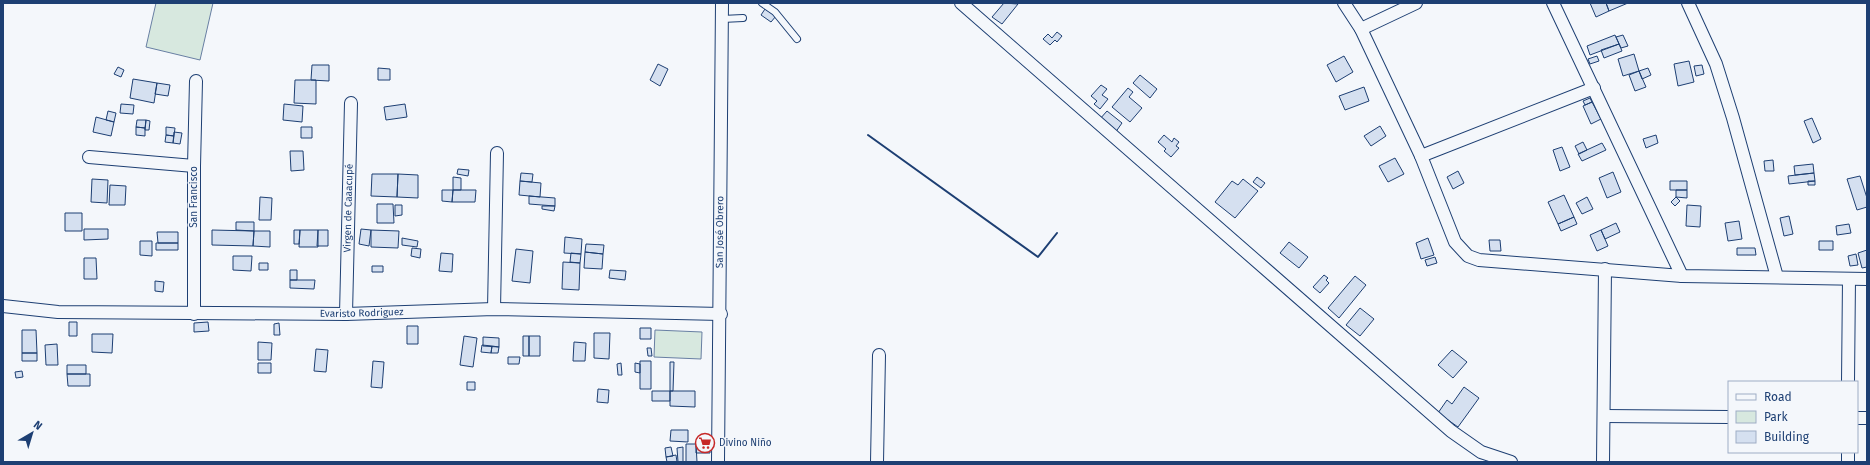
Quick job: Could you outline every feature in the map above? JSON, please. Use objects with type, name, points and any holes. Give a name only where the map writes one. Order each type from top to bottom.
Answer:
[{"type":"street","name":"San José Obrero","points":[[718,462],[721,314],[722,3]]},
{"type":"street","points":[[961,3],[1451,431],[1481,452],[1511,462]]},
{"type":"street","points":[[1344,3],[1361,29],[1421,156],[1455,242],[1468,256],[1480,260],[1682,276],[1867,279]]},
{"type":"street","points":[[1361,29],[1416,3]]},
{"type":"street","points":[[1553,3],[1682,276]]},
{"type":"street","points":[[1688,3],[1716,64],[1734,118],[1778,277]]},
{"type":"street","name":"San Francisco","points":[[194,314],[194,166],[196,81]]},
{"type":"street","points":[[1421,156],[1594,88]]},
{"type":"street","name":"Virgen de Caaacupé","points":[[346,314],[351,103]]},
{"type":"street","points":[[494,309],[497,153]]},
{"type":"street","points":[[89,157],[194,166]]},
{"type":"street","points":[[1603,462],[1605,269]]},
{"type":"street","points":[[1848,381],[1849,279]]},
{"type":"street","name":"Evaristo Rodriguez","points":[[3,306],[58,312],[194,314],[346,314],[494,309],[721,314]]},
{"type":"street","points":[[877,462],[879,354]]},
{"type":"street","points":[[1604,416],[1728,417]]},
{"type":"lane","points":[[762,3],[775,12],[797,39]]},
{"type":"lane","points":[[722,19],[743,18]]},
{"type":"green space","points":[[156,3],[213,3],[200,60],[146,47]]},
{"type":"green space","points":[[655,330],[702,332],[701,359],[654,357]]},
{"type":"building","points":[[1004,3],[1018,4],[1002,24],[992,17]]},
{"type":"building","points":[[1590,3],[1606,3],[1609,11],[1596,17]]},
{"type":"building","points":[[1606,3],[1628,3],[1609,11]]},
{"type":"building","points":[[765,9],[776,16],[771,22],[761,15]]},
{"type":"building","points":[[1057,32],[1062,36],[1057,42],[1055,40],[1050,45],[1043,39],[1048,34],[1052,38]]},
{"type":"building","points":[[1615,35],[1619,44],[1590,55],[1587,46]]},
{"type":"building","points":[[1623,35],[1628,46],[1621,48],[1616,37]]},
{"type":"building","points":[[1619,44],[1622,51],[1604,58],[1601,50]]},
{"type":"building","points":[[1634,54],[1639,71],[1623,76],[1618,59]]},
{"type":"building","points":[[1344,56],[1353,72],[1336,82],[1327,65]]},
{"type":"building","points":[[1597,56],[1599,61],[1590,64],[1588,59]]},
{"type":"building","points":[[1689,61],[1694,82],[1678,86],[1674,64]]},
{"type":"building","points":[[658,64],[668,69],[660,86],[650,80]]},
{"type":"building","points":[[312,65],[329,65],[329,81],[311,80]]},
{"type":"building","points":[[1702,65],[1704,74],[1696,76],[1694,66]]},
{"type":"building","points":[[118,67],[124,70],[121,77],[114,74]]},
{"type":"building","points":[[378,68],[390,69],[390,80],[378,80]]},
{"type":"building","points":[[1648,68],[1651,75],[1642,79],[1639,71]]},
{"type":"building","points":[[1639,71],[1646,87],[1635,91],[1629,75]]},
{"type":"building","points":[[1140,75],[1157,89],[1150,98],[1133,83]]},
{"type":"building","points":[[133,79],[157,83],[154,103],[130,98]]},
{"type":"building","points":[[295,80],[316,80],[316,104],[294,103]]},
{"type":"building","points":[[157,83],[170,85],[168,96],[155,94]]},
{"type":"building","points":[[1101,85],[1107,89],[1102,95],[1108,99],[1100,109],[1094,104],[1097,101],[1091,96]]},
{"type":"building","points":[[1364,87],[1369,101],[1345,110],[1339,96]]},
{"type":"building","points":[[1128,88],[1133,92],[1129,97],[1142,108],[1130,122],[1112,107]]},
{"type":"building","points":[[1590,98],[1592,102],[1585,105],[1583,101]]},
{"type":"building","points":[[1592,102],[1601,119],[1591,124],[1583,106]]},
{"type":"building","points":[[121,104],[134,105],[133,114],[120,113]]},
{"type":"building","points":[[284,104],[303,106],[302,122],[283,120]]},
{"type":"building","points":[[405,104],[407,117],[386,120],[384,107]]},
{"type":"building","points":[[108,111],[116,113],[114,122],[106,120]]},
{"type":"building","points":[[1107,111],[1122,123],[1115,133],[1099,120]]},
{"type":"building","points":[[96,117],[114,122],[111,136],[93,132]]},
{"type":"building","points":[[1812,118],[1821,139],[1813,143],[1804,121]]},
{"type":"building","points":[[137,120],[146,120],[145,128],[136,127]]},
{"type":"building","points":[[146,120],[150,121],[149,130],[145,130]]},
{"type":"building","points":[[1380,126],[1386,136],[1371,146],[1364,136]]},
{"type":"building","points":[[136,127],[145,128],[145,136],[136,135]]},
{"type":"building","points":[[166,127],[175,128],[174,136],[166,135]]},
{"type":"building","points":[[301,127],[312,127],[312,138],[301,138]]},
{"type":"building","points":[[174,132],[182,133],[180,144],[173,143]]},
{"type":"building","points":[[166,135],[174,136],[173,143],[165,142]]},
{"type":"building","points":[[1164,135],[1172,142],[1174,138],[1179,142],[1176,146],[1179,148],[1171,157],[1164,151],[1166,149],[1158,142]]},
{"type":"building","points":[[1656,135],[1658,143],[1646,148],[1643,139]]},
{"type":"building","points":[[1583,142],[1587,150],[1579,154],[1575,146]]},
{"type":"building","points":[[1602,143],[1606,150],[1582,161],[1578,154]]},
{"type":"building","points":[[1562,147],[1570,167],[1560,171],[1553,150]]},
{"type":"building","points":[[290,151],[303,151],[304,170],[291,171]]},
{"type":"building","points":[[1395,158],[1404,174],[1388,182],[1379,166]]},
{"type":"building","points":[[1773,160],[1774,171],[1765,171],[1764,161]]},
{"type":"building","points":[[1813,164],[1814,173],[1795,175],[1794,166]]},
{"type":"building","points":[[458,169],[469,170],[468,176],[457,174]]},
{"type":"building","points":[[1458,171],[1464,183],[1453,189],[1447,177]]},
{"type":"building","points":[[1613,172],[1621,192],[1607,198],[1599,178]]},
{"type":"building","points":[[521,173],[533,174],[532,182],[520,181]]},
{"type":"building","points":[[1814,173],[1815,181],[1789,184],[1788,176]]},
{"type":"building","points":[[372,174],[398,174],[397,197],[371,196]]},
{"type":"building","points":[[398,174],[418,175],[418,198],[397,197]]},
{"type":"building","points":[[1860,176],[1867,198],[1867,207],[1857,210],[1847,179]]},
{"type":"building","points":[[453,177],[461,178],[461,190],[453,190]]},
{"type":"building","points":[[1257,177],[1265,183],[1261,188],[1253,182]]},
{"type":"building","points":[[92,179],[108,180],[107,203],[91,202]]},
{"type":"building","points":[[1243,179],[1258,191],[1235,218],[1215,202],[1232,181],[1238,185]]},
{"type":"building","points":[[520,181],[541,183],[540,197],[519,195]]},
{"type":"building","points":[[1670,181],[1687,181],[1687,190],[1670,190]]},
{"type":"building","points":[[1808,181],[1815,181],[1815,185],[1808,185]]},
{"type":"building","points":[[110,185],[126,186],[125,205],[109,205]]},
{"type":"building","points":[[442,190],[453,190],[452,202],[442,201]]},
{"type":"building","points":[[453,190],[476,190],[475,202],[452,202]]},
{"type":"building","points":[[1676,190],[1687,190],[1687,198],[1676,197]]},
{"type":"building","points":[[1564,195],[1574,217],[1558,224],[1548,202]]},
{"type":"building","points":[[529,196],[555,198],[555,206],[529,204]]},
{"type":"building","points":[[260,197],[272,198],[271,220],[259,220]]},
{"type":"building","points":[[1587,197],[1593,209],[1582,214],[1576,203]]},
{"type":"building","points":[[1676,197],[1680,201],[1675,206],[1671,202]]},
{"type":"building","points":[[377,204],[393,204],[394,223],[377,223]]},
{"type":"building","points":[[395,205],[402,205],[402,215],[395,216]]},
{"type":"building","points":[[1687,205],[1701,206],[1700,227],[1686,226]]},
{"type":"building","points":[[542,206],[555,206],[554,211],[542,209]]},
{"type":"building","points":[[65,213],[82,213],[82,231],[65,231]]},
{"type":"building","points":[[1789,216],[1793,234],[1784,236],[1780,218]]},
{"type":"building","points":[[1574,217],[1577,224],[1561,231],[1558,224]]},
{"type":"building","points":[[1739,221],[1742,239],[1728,241],[1725,223]]},
{"type":"building","points":[[236,222],[254,222],[254,231],[236,230]]},
{"type":"building","points":[[1616,223],[1620,232],[1605,239],[1601,230]]},
{"type":"building","points":[[1849,224],[1851,233],[1837,235],[1836,226]]},
{"type":"building","points":[[84,229],[108,229],[108,239],[84,240]]},
{"type":"building","points":[[361,229],[371,230],[369,246],[359,244]]},
{"type":"building","points":[[212,230],[254,231],[253,246],[212,245]]},
{"type":"building","points":[[294,230],[300,230],[299,244],[294,244]]},
{"type":"building","points":[[300,230],[318,230],[318,247],[299,247]]},
{"type":"building","points":[[318,230],[328,230],[328,246],[317,246]]},
{"type":"building","points":[[371,230],[399,231],[398,248],[371,247]]},
{"type":"building","points":[[1601,230],[1608,246],[1597,251],[1590,235]]},
{"type":"building","points":[[254,231],[270,231],[270,247],[253,246]]},
{"type":"building","points":[[157,232],[178,232],[178,243],[158,243]]},
{"type":"building","points":[[565,237],[582,239],[581,254],[564,253]]},
{"type":"building","points":[[402,238],[418,241],[417,247],[402,245]]},
{"type":"building","points":[[1428,238],[1434,255],[1421,259],[1416,243]]},
{"type":"building","points":[[1489,240],[1500,240],[1501,251],[1490,251]]},
{"type":"building","points":[[140,241],[152,241],[152,256],[140,255]]},
{"type":"building","points":[[1819,241],[1833,241],[1833,250],[1819,250]]},
{"type":"building","points":[[1289,242],[1308,257],[1299,268],[1280,253]]},
{"type":"building","points":[[156,243],[178,243],[178,250],[156,250]]},
{"type":"building","points":[[586,244],[604,245],[603,254],[585,252]]},
{"type":"building","points":[[412,248],[421,249],[420,258],[411,256]]},
{"type":"building","points":[[1737,248],[1755,248],[1756,255],[1737,255]]},
{"type":"building","points":[[516,249],[533,251],[530,283],[512,281]]},
{"type":"building","points":[[1867,250],[1867,267],[1862,268],[1858,253]]},
{"type":"building","points":[[585,252],[603,254],[602,269],[584,268]]},
{"type":"building","points":[[441,253],[453,254],[452,272],[439,271]]},
{"type":"building","points":[[571,253],[581,254],[580,263],[570,262]]},
{"type":"building","points":[[1856,254],[1858,265],[1850,266],[1848,256]]},
{"type":"building","points":[[233,256],[252,256],[251,271],[233,270]]},
{"type":"building","points":[[1435,257],[1437,263],[1427,266],[1425,260]]},
{"type":"building","points":[[84,258],[96,258],[97,279],[84,279]]},
{"type":"building","points":[[563,262],[580,263],[579,290],[562,289]]},
{"type":"building","points":[[259,263],[268,263],[268,270],[259,270]]},
{"type":"building","points":[[372,266],[383,266],[383,272],[372,272]]},
{"type":"building","points":[[290,270],[297,270],[297,280],[290,280]]},
{"type":"building","points":[[610,270],[626,271],[625,280],[609,278]]},
{"type":"building","points":[[1324,275],[1328,278],[1326,280],[1329,283],[1320,293],[1313,287]]},
{"type":"building","points":[[1355,276],[1366,285],[1339,318],[1328,308]]},
{"type":"building","points":[[290,280],[315,280],[314,289],[290,288]]},
{"type":"building","points":[[155,281],[164,282],[163,292],[155,291]]},
{"type":"building","points":[[1360,308],[1374,319],[1360,336],[1346,325]]},
{"type":"building","points":[[69,322],[77,322],[77,336],[69,336]]},
{"type":"building","points":[[208,322],[209,331],[194,332],[194,323]]},
{"type":"building","points":[[279,323],[280,335],[274,335],[274,324]]},
{"type":"building","points":[[407,326],[418,326],[418,344],[407,344]]},
{"type":"building","points":[[640,328],[651,328],[651,339],[640,339]]},
{"type":"building","points":[[22,330],[36,330],[37,353],[22,353]]},
{"type":"building","points":[[594,333],[610,333],[609,359],[594,358]]},
{"type":"building","points":[[92,334],[113,334],[112,353],[92,352]]},
{"type":"building","points":[[464,336],[477,338],[473,367],[460,365]]},
{"type":"building","points":[[523,336],[529,336],[529,356],[523,356]]},
{"type":"building","points":[[529,336],[540,336],[540,356],[529,356]]},
{"type":"building","points":[[483,337],[499,338],[499,347],[483,346]]},
{"type":"building","points":[[258,342],[272,343],[271,360],[258,360]]},
{"type":"building","points":[[574,342],[586,343],[585,361],[573,361]]},
{"type":"building","points":[[57,344],[58,365],[46,365],[45,345]]},
{"type":"building","points":[[482,345],[492,346],[491,353],[481,352]]},
{"type":"building","points":[[492,346],[499,347],[498,353],[491,353]]},
{"type":"building","points":[[647,348],[651,348],[652,356],[648,356]]},
{"type":"building","points":[[316,349],[328,350],[326,372],[314,371]]},
{"type":"building","points":[[1452,350],[1467,362],[1453,378],[1438,365]]},
{"type":"building","points":[[22,353],[37,353],[37,361],[22,361]]},
{"type":"building","points":[[508,357],[520,357],[519,364],[508,364]]},
{"type":"building","points":[[373,361],[384,362],[382,388],[371,387]]},
{"type":"building","points":[[640,361],[651,361],[651,389],[640,389]]},
{"type":"building","points":[[670,362],[674,362],[673,391],[670,391]]},
{"type":"building","points":[[258,363],[271,363],[271,373],[258,373]]},
{"type":"building","points":[[621,363],[622,375],[618,375],[617,364]]},
{"type":"building","points":[[635,363],[640,364],[640,373],[635,372]]},
{"type":"building","points":[[67,365],[86,365],[86,374],[67,374]]},
{"type":"building","points":[[22,371],[23,377],[16,378],[15,372]]},
{"type":"building","points":[[67,374],[90,374],[90,386],[68,386]]},
{"type":"building","points":[[467,382],[475,382],[475,390],[467,390]]},
{"type":"building","points":[[1464,387],[1479,398],[1458,427],[1438,413],[1447,400],[1452,404]]},
{"type":"building","points":[[598,389],[609,390],[608,403],[597,402]]},
{"type":"building","points":[[652,391],[670,391],[670,401],[652,401]]},
{"type":"building","points":[[670,391],[695,391],[695,407],[670,406]]},
{"type":"building","points":[[671,430],[688,430],[688,442],[670,441]]},
{"type":"building","points":[[686,444],[696,444],[697,462],[686,462]]},
{"type":"building","points":[[696,444],[710,444],[710,453],[696,453]]},
{"type":"building","points":[[671,447],[673,456],[666,457],[665,448]]},
{"type":"building","points":[[683,447],[683,462],[678,462],[677,448]]},
{"type":"building","points":[[676,455],[677,462],[667,462],[666,457]]},
{"type":"wall","points":[[868,135],[1038,257],[1057,233]]},
{"type":"place","name":"Divino Niño","points":[[705,443]]}]
